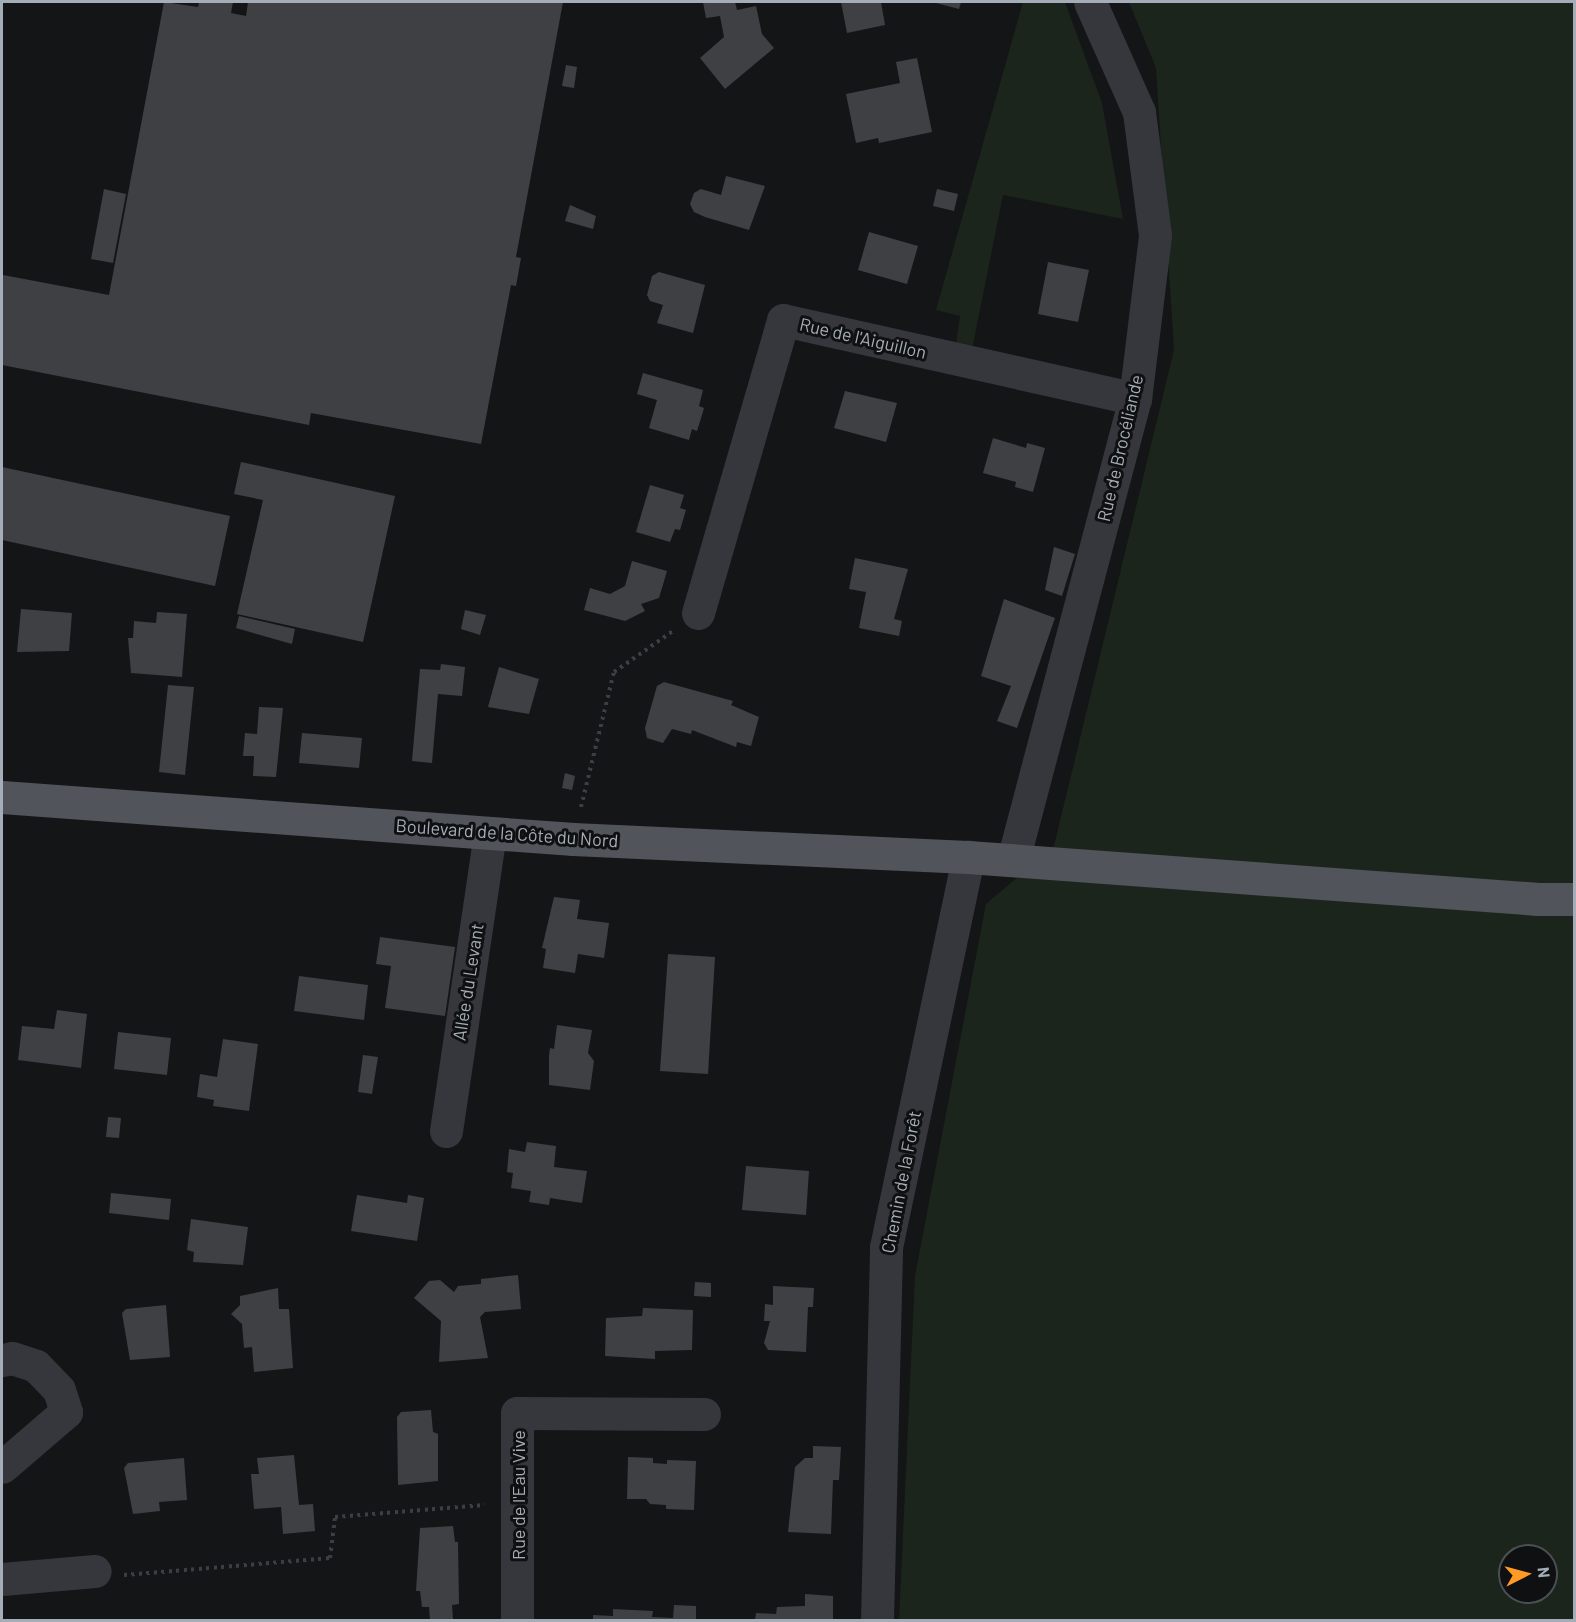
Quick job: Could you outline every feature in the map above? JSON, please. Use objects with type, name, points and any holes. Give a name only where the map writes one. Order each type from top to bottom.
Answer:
[{"type":"main road","name":"Boulevard de la Côte du Nord","points":[[2,797],[573,839],[968,857],[1538,899],[1575,899]]},
{"type":"street","name":"Rue de Brocéliande","points":[[1012,860],[1135,399],[1155,235],[1139,112],[1090,2]]},
{"type":"street","name":"Rue de l'Aiguillon","points":[[698,613],[783,320],[1135,399]]},
{"type":"street","name":"Allée du Levant","points":[[446,1131],[490,833]]},
{"type":"street","name":"Chemin de la Forêt","points":[[877,1620],[886,1247],[968,857]]},
{"type":"street","points":[[2,1360],[12,1358],[36,1366],[59,1390],[66,1412],[2,1467]]},
{"type":"street","name":"Rue de l'Eau Vive","points":[[517,1620],[520,1502],[517,1413],[704,1414]]},
{"type":"street","points":[[2,1579],[95,1571]]},
{"type":"path","points":[[573,839],[614,672],[698,613]]},
{"type":"path","points":[[95,1571],[97,1577],[330,1558],[335,1517],[520,1502]]},
{"type":"shaded area","points":[[1023,2],[1065,2],[1102,103],[1123,219],[1003,195],[972,349],[956,345],[960,316],[936,310]]},
{"type":"shaded area","points":[[1129,2],[1574,2],[1574,1620],[899,1620],[915,1276],[986,904],[1054,846],[1174,350],[1156,68]]},
{"type":"building","points":[[164,2],[198,7],[199,2],[233,2],[231,13],[246,16],[248,2],[563,2],[516,257],[521,258],[516,286],[511,285],[481,444],[311,413],[309,425],[2,365],[3,275],[109,295]]},
{"type":"building","points":[[703,2],[735,2],[737,10],[756,6],[762,34],[774,48],[725,89],[700,58],[724,37],[720,16],[706,18]]},
{"type":"building","points":[[841,2],[881,2],[885,25],[847,33]]},
{"type":"building","points":[[932,2],[961,2],[959,9]]},
{"type":"building","points":[[917,58],[932,132],[879,143],[878,138],[856,143],[846,94],[900,83],[896,62]]},
{"type":"building","points":[[566,65],[577,67],[574,88],[562,86]]},
{"type":"building","points":[[726,176],[765,186],[749,230],[705,217],[694,212],[690,204],[694,193],[701,189],[721,195]]},
{"type":"building","points":[[104,189],[126,194],[113,263],[91,259]]},
{"type":"building","points":[[937,189],[958,194],[954,211],[933,206]]},
{"type":"building","points":[[570,205],[596,216],[593,229],[565,221]]},
{"type":"building","points":[[869,232],[918,246],[907,284],[858,270]]},
{"type":"building","points":[[1048,262],[1089,270],[1078,322],[1038,314]]},
{"type":"building","points":[[659,272],[705,285],[693,333],[657,323],[663,305],[650,301],[647,295],[652,276]]},
{"type":"building","points":[[643,373],[703,390],[699,406],[704,408],[697,431],[692,429],[689,440],[649,428],[657,400],[637,394]]},
{"type":"building","points":[[845,391],[897,403],[886,442],[834,428]]},
{"type":"building","points":[[993,438],[1026,448],[1027,443],[1045,448],[1033,492],[1015,487],[1016,482],[983,473]]},
{"type":"building","points":[[241,462],[395,496],[363,642],[237,614],[263,500],[234,494]]},
{"type":"building","points":[[2,467],[230,516],[215,586],[2,540]]},
{"type":"building","points":[[650,485],[684,495],[680,508],[686,510],[680,530],[675,529],[670,542],[636,532]]},
{"type":"building","points":[[1054,547],[1075,554],[1062,596],[1045,590]]},
{"type":"building","points":[[855,558],[908,569],[894,619],[902,621],[899,636],[859,628],[866,592],[849,589]]},
{"type":"building","points":[[632,561],[667,571],[659,598],[641,604],[645,611],[625,621],[584,610],[590,588],[610,594],[625,586]]},
{"type":"building","points":[[1004,599],[1055,618],[1017,728],[997,721],[1011,686],[981,676]]},
{"type":"building","points":[[21,609],[72,613],[69,651],[17,652]]},
{"type":"building","points":[[465,610],[486,615],[480,635],[461,629]]},
{"type":"building","points":[[157,612],[187,614],[182,677],[131,673],[128,638],[133,638],[134,621],[156,623]]},
{"type":"building","points":[[239,616],[295,629],[292,644],[236,628]]},
{"type":"building","points":[[441,664],[465,667],[462,696],[438,694],[432,763],[412,761],[420,669],[440,670]]},
{"type":"building","points":[[499,667],[539,679],[529,714],[488,707]]},
{"type":"building","points":[[664,682],[733,701],[731,705],[759,717],[751,746],[737,742],[736,747],[692,730],[691,734],[672,729],[663,743],[647,738],[645,728],[657,686]]},
{"type":"building","points":[[168,685],[194,687],[185,775],[159,772]]},
{"type":"building","points":[[259,707],[283,708],[276,777],[253,776],[254,756],[243,756],[245,733],[257,734]]},
{"type":"building","points":[[302,733],[362,738],[359,768],[299,763]]},
{"type":"building","points":[[565,773],[575,776],[572,790],[562,788]]},
{"type":"building","points":[[554,897],[580,900],[577,919],[609,923],[604,958],[578,954],[575,973],[543,968],[546,949],[542,948]]},
{"type":"building","points":[[380,937],[455,947],[445,1016],[385,1008],[391,966],[376,964]]},
{"type":"building","points":[[668,954],[715,957],[708,1074],[660,1071]]},
{"type":"building","points":[[299,976],[368,985],[364,1020],[294,1011]]},
{"type":"building","points":[[57,1010],[87,1014],[81,1068],[18,1060],[22,1026],[54,1029]]},
{"type":"building","points":[[557,1025],[592,1030],[588,1053],[594,1061],[590,1090],[549,1085],[550,1048],[554,1049]]},
{"type":"building","points":[[118,1032],[171,1038],[167,1075],[114,1069]]},
{"type":"building","points":[[223,1039],[258,1044],[249,1111],[213,1106],[214,1100],[197,1097],[200,1074],[217,1077]]},
{"type":"building","points":[[363,1055],[378,1057],[372,1094],[358,1092]]},
{"type":"building","points":[[108,1117],[121,1118],[119,1138],[106,1137]]},
{"type":"building","points":[[527,1142],[556,1146],[554,1167],[587,1171],[582,1203],[550,1198],[549,1205],[529,1202],[531,1191],[511,1188],[513,1173],[507,1172],[509,1149],[525,1152]]},
{"type":"building","points":[[746,1166],[809,1171],[806,1215],[742,1210]]},
{"type":"building","points":[[111,1193],[171,1199],[169,1220],[109,1213]]},
{"type":"building","points":[[357,1195],[407,1203],[408,1195],[424,1198],[417,1241],[351,1231]]},
{"type":"building","points":[[191,1219],[248,1227],[243,1265],[193,1262],[194,1252],[187,1250]]},
{"type":"building","points":[[518,1275],[521,1309],[485,1312],[480,1317],[488,1358],[439,1362],[441,1321],[414,1298],[429,1281],[440,1280],[454,1292],[458,1286],[481,1284],[481,1279]]},
{"type":"building","points":[[695,1282],[711,1283],[711,1297],[694,1296]]},
{"type":"building","points":[[773,1286],[814,1288],[813,1307],[808,1307],[806,1352],[768,1350],[764,1343],[770,1321],[764,1321],[765,1304],[773,1305]]},
{"type":"building","points":[[278,1288],[279,1309],[289,1309],[293,1368],[254,1372],[252,1347],[244,1348],[242,1324],[231,1314],[240,1305],[240,1296]]},
{"type":"building","points":[[166,1305],[170,1357],[130,1360],[122,1313],[126,1309]]},
{"type":"building","points":[[643,1308],[693,1310],[692,1350],[655,1351],[655,1359],[605,1356],[606,1318],[642,1316]]},
{"type":"building","points":[[431,1410],[433,1432],[438,1434],[438,1481],[398,1485],[397,1417],[401,1412]]},
{"type":"building","points":[[813,1446],[841,1447],[839,1480],[833,1480],[831,1534],[788,1532],[795,1467],[805,1458],[813,1458]]},
{"type":"building","points":[[294,1455],[299,1505],[313,1504],[315,1531],[283,1534],[281,1507],[254,1509],[251,1474],[259,1474],[257,1458]]},
{"type":"building","points":[[628,1457],[653,1458],[653,1463],[667,1464],[667,1460],[696,1461],[694,1510],[666,1509],[666,1505],[650,1504],[646,1499],[627,1499]]},
{"type":"building","points":[[184,1458],[187,1500],[159,1502],[160,1511],[133,1514],[124,1468],[128,1463]]},
{"type":"building","points":[[453,1526],[455,1542],[458,1542],[459,1604],[452,1605],[453,1619],[430,1620],[429,1607],[422,1607],[420,1591],[416,1591],[420,1528]]},
{"type":"building","points":[[805,1594],[833,1596],[833,1620],[755,1620],[756,1613],[776,1614],[777,1607],[805,1606]]},
{"type":"building","points":[[674,1605],[696,1606],[696,1620],[593,1620],[593,1615],[613,1616],[613,1609],[653,1611],[652,1617],[673,1618]]}]
